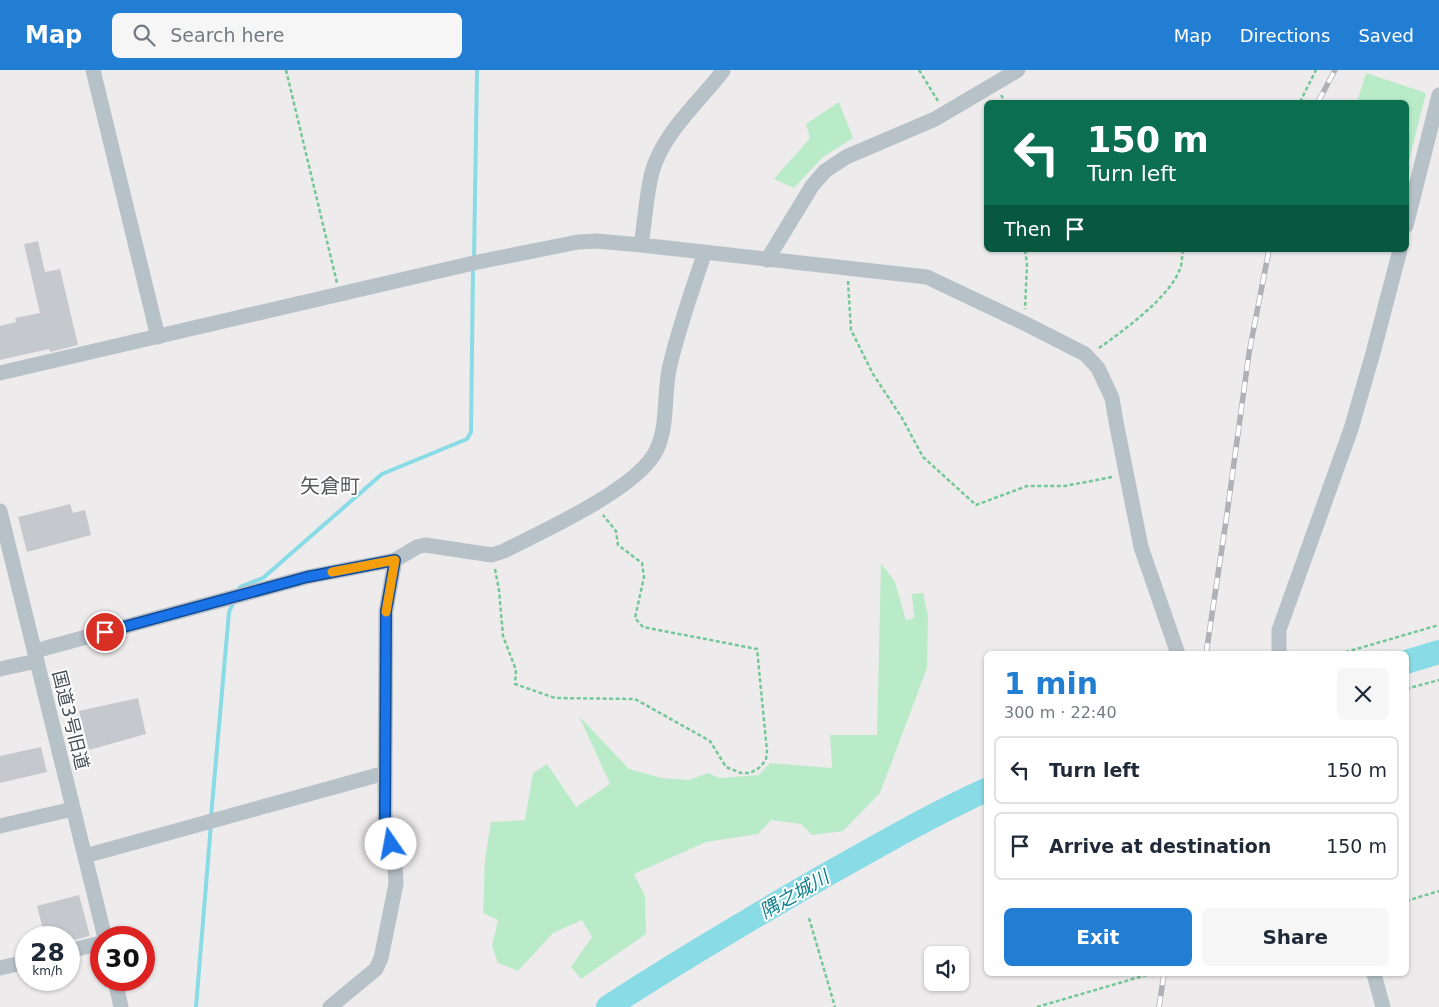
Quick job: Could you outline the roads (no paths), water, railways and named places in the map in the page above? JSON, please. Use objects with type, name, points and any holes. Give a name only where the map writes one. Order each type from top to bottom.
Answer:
[{"type":"street","points":[[93,70],[158,337]]},
{"type":"street","points":[[641,245],[653,172],[668,138],[723,72],[722,70]]},
{"type":"street","points":[[767,260],[812,186],[825,170],[846,157],[935,119],[1018,70]]},
{"type":"street","points":[[1409,214],[1439,95]]},
{"type":"street","points":[[0,373],[474,263],[578,242],[597,241],[641,245],[927,277],[1024,322],[1088,356],[1098,368],[1112,398],[1141,547],[1177,651]]},
{"type":"street","points":[[0,669],[36,656],[307,577],[395,560],[417,547],[425,545],[492,555],[504,551],[594,504],[633,478],[656,452],[662,433],[669,367],[682,320],[705,252]]},
{"type":"street","points":[[1279,651],[1279,630],[1351,429],[1399,252]]},
{"type":"street","name":"国道3号旧道","points":[[0,511],[102,926]]},
{"type":"street","points":[[330,1007],[376,969],[381,958],[396,884],[395,866],[385,818],[386,611],[395,560]]},
{"type":"street","points":[[85,856],[385,773]]},
{"type":"street","points":[[0,826],[73,809]]},
{"type":"street","points":[[0,968],[15,965]]},
{"type":"street","points":[[1375,976],[1383,1007]]},
{"type":"street","points":[[117,991],[121,1007]]},
{"type":"waterway","points":[[474,260],[477,70]]},
{"type":"waterway","points":[[238,592],[240,587],[263,578],[382,474],[467,439],[471,432],[473,267]]},
{"type":"waterway","points":[[211,817],[229,612],[234,601]]},
{"type":"waterway","name":"隅之城川","points":[[1409,661],[1439,652]]},
{"type":"waterway","name":"隅之城川","points":[[608,1007],[713,941],[819,879],[923,821],[984,791]]},
{"type":"waterway","points":[[196,1007],[211,824]]},
{"type":"railway","points":[[1319,100],[1335,70]]},
{"type":"railway","points":[[1206,651],[1249,353],[1269,252]]},
{"type":"railway","points":[[1159,1007],[1164,976]]},
{"type":"district","name":"矢倉町","points":[[330,486]]}]
